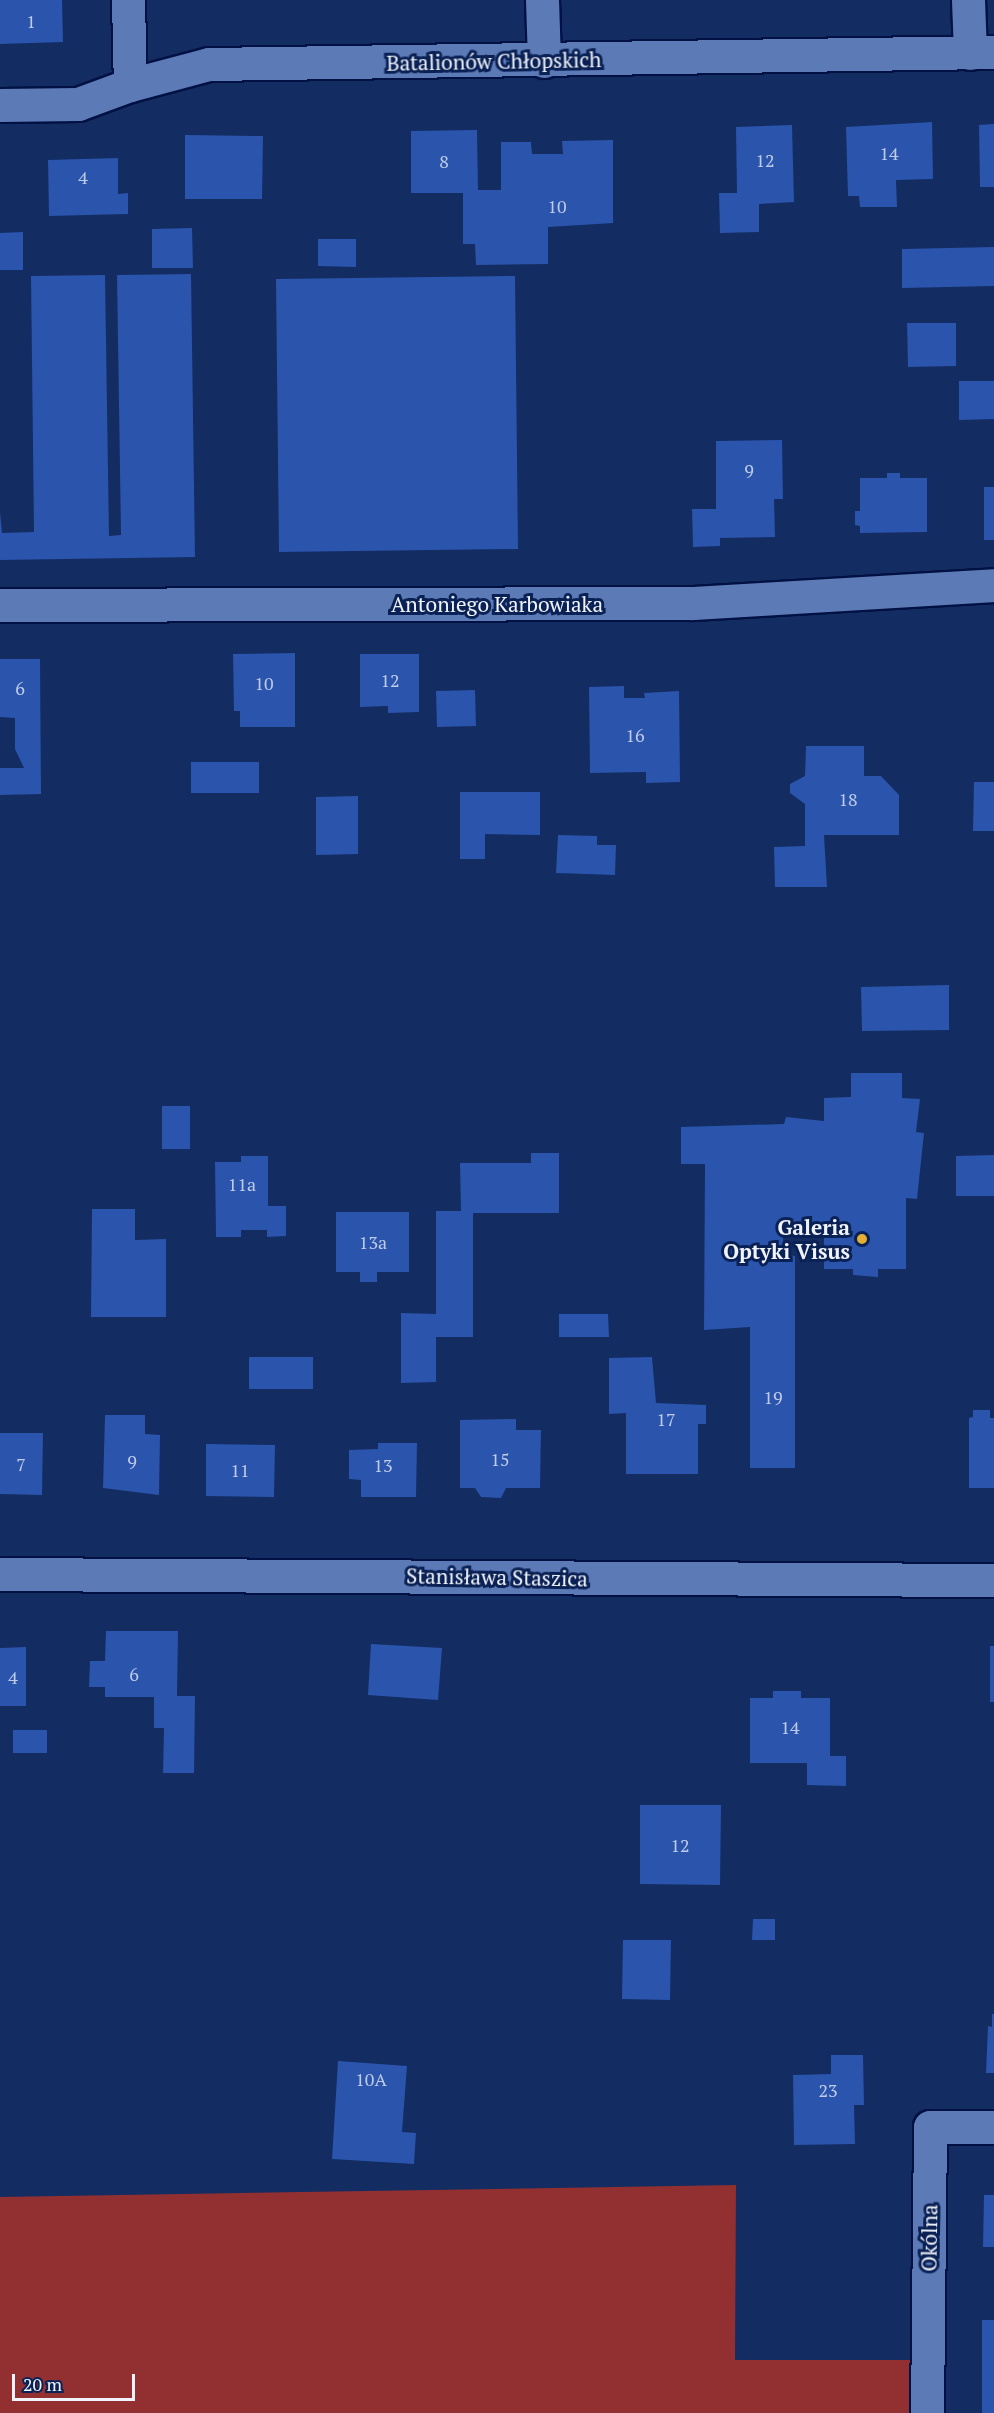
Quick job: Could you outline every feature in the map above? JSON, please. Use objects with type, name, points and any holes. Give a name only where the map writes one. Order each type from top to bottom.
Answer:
[{"type":"street","points":[[128,0],[130,85]]},
{"type":"street","points":[[542,0],[544,61]]},
{"type":"street","points":[[968,0],[982,53]]},
{"type":"street","name":"Batalionów Chłopskich","points":[[0,105],[78,104],[130,85],[209,64],[982,53]]},
{"type":"street","name":"Antoniego Karbowiaka","points":[[0,605],[693,603],[994,585]]},
{"type":"street","name":"Stanisława Staszica","points":[[0,1574],[994,1580]]},
{"type":"street","name":"Okólna","points":[[927,2413],[930,2127],[994,2127]]},
{"type":"shaded area","points":[[736,2185],[735,2360],[915,2360],[913,2413],[0,2413],[0,2197]]},
{"type":"building","points":[[0,0],[62,0],[63,42],[0,44]]},
{"type":"building","points":[[932,122],[933,179],[896,180],[897,207],[860,207],[859,196],[848,196],[846,127]]},
{"type":"building","points":[[994,124],[994,187],[980,187],[979,125]]},
{"type":"building","points":[[792,125],[794,202],[759,204],[759,232],[720,233],[719,193],[737,193],[736,127]]},
{"type":"building","points":[[477,130],[478,190],[501,190],[501,142],[531,142],[532,154],[563,154],[562,141],[613,140],[613,223],[548,227],[548,264],[476,265],[475,244],[463,244],[463,193],[411,193],[411,131]]},
{"type":"building","points":[[185,135],[263,136],[262,199],[185,199]]},
{"type":"building","points":[[118,158],[118,194],[128,193],[128,214],[49,216],[48,160]]},
{"type":"building","points":[[192,228],[193,268],[152,268],[152,229]]},
{"type":"building","points":[[23,232],[23,270],[0,270],[0,233]]},
{"type":"building","points":[[318,239],[356,239],[356,267],[318,266]]},
{"type":"building","points":[[994,247],[994,286],[902,288],[902,249]]},
{"type":"building","points":[[191,274],[195,557],[0,560],[0,512],[2,533],[34,532],[31,276],[105,275],[109,536],[121,535],[117,275]]},
{"type":"building","points":[[515,276],[518,549],[279,552],[276,279]]},
{"type":"building","points":[[907,323],[956,323],[956,366],[908,367]]},
{"type":"building","points":[[959,381],[994,381],[994,419],[959,420]]},
{"type":"building","points":[[782,440],[783,499],[774,499],[775,537],[720,538],[720,546],[693,547],[692,509],[716,509],[716,441]]},
{"type":"building","points":[[887,473],[900,473],[900,478],[927,478],[927,532],[860,533],[860,526],[855,525],[855,511],[860,511],[860,478],[887,478]]},
{"type":"building","points":[[984,487],[994,487],[994,540],[984,540]]},
{"type":"building","points":[[295,653],[295,727],[240,727],[240,711],[234,711],[233,654]]},
{"type":"building","points":[[360,654],[419,654],[419,712],[388,713],[388,706],[360,707]]},
{"type":"building","points":[[0,659],[40,659],[41,794],[0,795],[0,768],[24,768],[15,749],[15,718],[0,717]]},
{"type":"building","points":[[624,686],[624,698],[645,698],[644,693],[679,691],[680,782],[646,783],[646,772],[590,773],[589,687]]},
{"type":"building","points":[[475,690],[476,726],[437,727],[436,691]]},
{"type":"building","points":[[806,746],[864,746],[864,776],[881,776],[899,795],[899,835],[824,835],[827,887],[775,887],[774,847],[805,846],[805,804],[790,793],[790,784],[805,776]]},
{"type":"building","points":[[191,762],[259,762],[259,793],[191,793]]},
{"type":"building","points":[[974,782],[994,782],[994,831],[973,831]]},
{"type":"building","points":[[460,792],[540,792],[540,835],[485,834],[485,859],[460,859]]},
{"type":"building","points":[[358,796],[358,854],[316,855],[316,797]]},
{"type":"building","points":[[558,835],[597,836],[597,845],[616,845],[615,875],[556,873]]},
{"type":"building","points":[[949,985],[949,1030],[862,1031],[861,987]]},
{"type":"building","points":[[851,1073],[902,1073],[902,1098],[920,1099],[916,1132],[924,1133],[917,1199],[906,1198],[906,1269],[878,1269],[878,1277],[853,1275],[853,1269],[824,1269],[824,1236],[783,1236],[783,1255],[795,1256],[795,1468],[750,1468],[750,1327],[704,1330],[705,1164],[681,1164],[681,1127],[784,1124],[786,1117],[824,1121],[824,1098],[851,1097]]},
{"type":"building","points":[[162,1106],[190,1106],[190,1149],[162,1149]]},
{"type":"building","points":[[531,1153],[559,1153],[559,1213],[473,1213],[473,1337],[436,1337],[436,1382],[401,1383],[401,1313],[436,1314],[436,1211],[461,1211],[460,1163],[531,1163]]},
{"type":"building","points":[[994,1155],[994,1196],[956,1196],[956,1156]]},
{"type":"building","points":[[241,1156],[268,1156],[268,1206],[286,1206],[286,1236],[267,1237],[267,1230],[241,1230],[241,1237],[216,1237],[215,1162],[241,1162]]},
{"type":"building","points":[[92,1209],[135,1209],[135,1240],[166,1239],[166,1317],[91,1317]]},
{"type":"building","points":[[336,1212],[409,1212],[409,1272],[377,1272],[377,1282],[360,1282],[360,1272],[336,1272]]},
{"type":"building","points":[[559,1314],[608,1314],[609,1337],[559,1337]]},
{"type":"building","points":[[249,1357],[313,1357],[313,1389],[249,1389]]},
{"type":"building","points":[[652,1357],[656,1403],[706,1405],[706,1424],[698,1424],[698,1474],[626,1474],[626,1413],[609,1414],[609,1358]]},
{"type":"building","points":[[973,1410],[990,1410],[990,1418],[994,1418],[994,1488],[969,1488],[969,1418],[973,1417]]},
{"type":"building","points":[[105,1415],[145,1415],[145,1434],[160,1435],[159,1495],[103,1488]]},
{"type":"building","points":[[516,1419],[516,1430],[541,1430],[540,1488],[506,1488],[501,1498],[481,1497],[475,1488],[460,1488],[460,1420]]},
{"type":"building","points":[[0,1433],[43,1433],[42,1495],[0,1494]]},
{"type":"building","points":[[378,1443],[417,1443],[416,1497],[361,1497],[361,1480],[349,1479],[349,1450],[378,1449]]},
{"type":"building","points":[[206,1444],[275,1445],[274,1497],[206,1496]]},
{"type":"building","points":[[106,1631],[178,1631],[177,1696],[195,1696],[194,1773],[163,1773],[164,1728],[154,1728],[154,1697],[105,1697],[105,1687],[89,1687],[90,1661],[105,1661]]},
{"type":"building","points":[[371,1644],[442,1648],[438,1700],[368,1695]]},
{"type":"building","points":[[990,1646],[994,1646],[994,1702],[990,1702]]},
{"type":"building","points":[[26,1647],[26,1706],[0,1706],[0,1648]]},
{"type":"building","points":[[773,1691],[801,1691],[801,1698],[830,1698],[830,1756],[846,1756],[846,1786],[807,1785],[807,1763],[750,1763],[750,1698],[773,1698]]},
{"type":"building","points":[[13,1730],[47,1730],[47,1753],[13,1753]]},
{"type":"building","points":[[640,1805],[721,1805],[720,1885],[640,1884]]},
{"type":"building","points":[[753,1919],[775,1919],[775,1940],[752,1940]]},
{"type":"building","points":[[623,1940],[671,1940],[670,2000],[622,1999]]},
{"type":"building","points":[[992,2014],[994,2014],[994,2073],[986,2073],[988,2026],[992,2027]]},
{"type":"building","points":[[831,2055],[863,2055],[864,2105],[854,2105],[855,2144],[794,2145],[793,2075],[831,2074]]},
{"type":"building","points":[[338,2061],[407,2066],[402,2132],[416,2133],[414,2164],[332,2159]]},
{"type":"building","points":[[984,2195],[994,2195],[994,2247],[983,2247]]},
{"type":"building","points":[[982,2320],[994,2320],[994,2413],[982,2413]]},
{"type":"place","name":"Galeria Optyki Visus","points":[[862,1239]]}]
